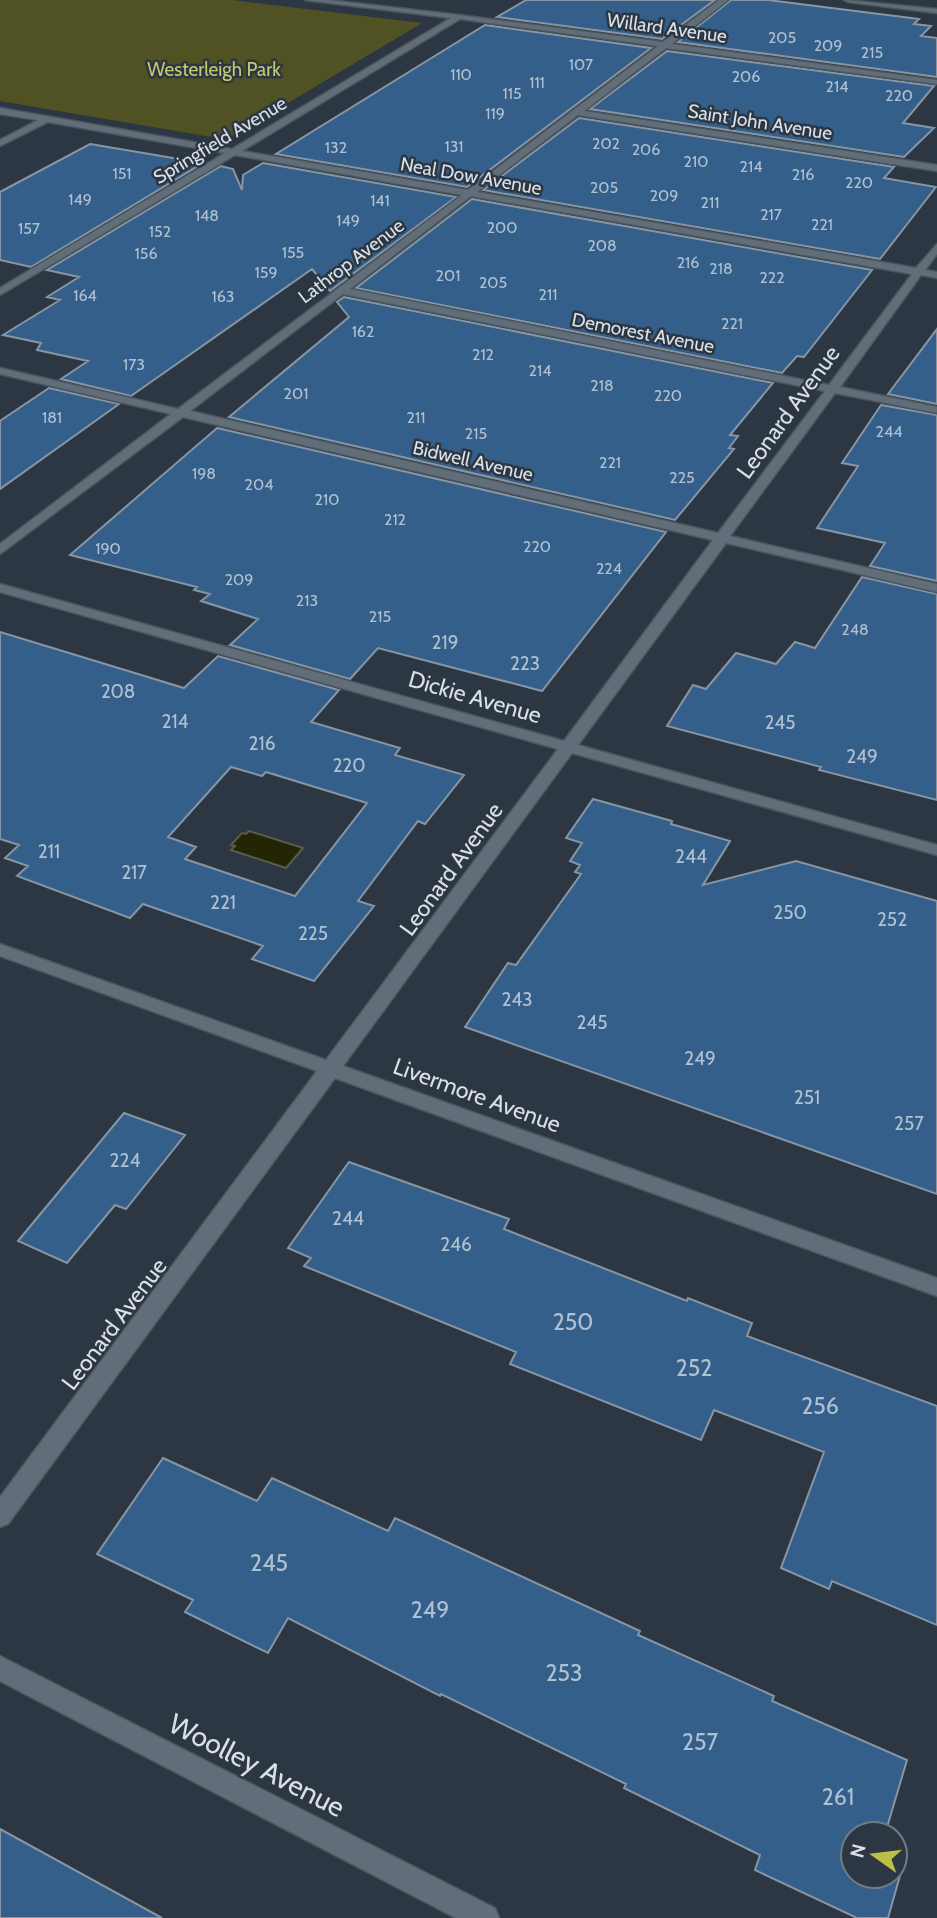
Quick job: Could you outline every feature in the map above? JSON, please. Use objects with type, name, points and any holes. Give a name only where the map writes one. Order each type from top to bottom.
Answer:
[{"type":"street","name":"Willard Avenue","points":[[309,0],[459,16],[937,82]]},
{"type":"street","name":"Lathrop Avenue","points":[[0,551],[724,0]]},
{"type":"street","points":[[848,0],[937,11]]},
{"type":"street","name":"Springfield Avenue","points":[[0,292],[459,16]]},
{"type":"street","name":"Neal Dow Avenue","points":[[0,111],[937,275]]},
{"type":"street","name":"Saint John Avenue","points":[[577,112],[937,168]]},
{"type":"street","points":[[0,143],[47,119]]},
{"type":"street","name":"Leonard Avenue","points":[[0,1516],[937,247]]},
{"type":"street","name":"Demorest Avenue","points":[[342,291],[937,410]]},
{"type":"street","name":"Bidwell Avenue","points":[[0,371],[937,588]]},
{"type":"street","name":"Dickie Avenue","points":[[0,588],[937,850]]},
{"type":"street","name":"Livermore Avenue","points":[[0,950],[937,1287]]},
{"type":"street","name":"Woolley Avenue","points":[[0,1668],[485,1918]]},
{"type":"green space","name":"Westerleigh Park","points":[[0,0],[232,0],[422,23],[231,137],[223,139],[0,101]]},
{"type":"shaded area","points":[[249,831],[303,848],[286,868],[231,850],[235,846],[231,845],[242,833]]},
{"type":"building","points":[[526,0],[715,0],[662,39],[497,17]]},
{"type":"building","points":[[731,0],[768,0],[919,19],[914,24],[931,26],[921,36],[937,38],[937,77],[678,42]]},
{"type":"building","points":[[485,25],[651,48],[467,187],[276,154]]},
{"type":"building","points":[[667,51],[934,86],[903,123],[934,128],[904,157],[590,109]]},
{"type":"building","points":[[579,118],[894,167],[884,178],[936,187],[880,259],[483,190]]},
{"type":"building","points":[[90,144],[203,163],[31,267],[0,260],[0,192]]},
{"type":"building","points":[[263,163],[456,197],[330,291],[312,269],[131,396],[61,379],[88,361],[37,350],[41,343],[3,335],[60,300],[47,297],[79,277],[47,270],[221,166],[233,169],[242,190],[243,175]]},
{"type":"building","points":[[472,199],[872,270],[804,357],[797,356],[782,373],[356,288]]},
{"type":"building","points":[[344,297],[773,383],[730,435],[738,436],[729,448],[734,449],[675,520],[229,417],[349,317],[337,302]]},
{"type":"building","points":[[937,329],[937,404],[888,394]]},
{"type":"building","points":[[49,388],[119,404],[0,489],[0,421]]},
{"type":"building","points":[[881,405],[937,415],[937,581],[870,566],[885,543],[817,528],[858,466],[842,463]]},
{"type":"building","points":[[217,428],[666,532],[542,691],[378,648],[350,679],[230,645],[258,619],[201,601],[210,594],[194,590],[197,587],[70,555]]},
{"type":"building","points":[[862,577],[937,594],[937,800],[819,770],[821,767],[667,726],[693,685],[706,689],[736,653],[776,664],[795,642],[815,648]]},
{"type":"building","points":[[0,632],[184,688],[218,656],[339,690],[311,722],[400,748],[395,755],[464,775],[425,824],[418,821],[358,901],[374,906],[314,981],[252,959],[263,946],[143,904],[130,918],[17,876],[28,866],[5,858],[19,845],[0,839]],"holes":[[[231,767],[262,776],[266,772],[367,803],[295,896],[185,859],[196,847],[168,837]]]},
{"type":"building","points":[[593,799],[672,821],[671,824],[730,841],[703,885],[796,861],[937,901],[937,1194],[465,1027],[508,963],[516,965],[581,874],[575,872],[580,865],[570,861],[582,843],[566,838]]},
{"type":"building","points":[[124,1113],[185,1135],[126,1209],[115,1205],[67,1263],[18,1241]]},
{"type":"building","points":[[349,1162],[509,1219],[504,1229],[687,1301],[688,1298],[752,1323],[747,1336],[937,1406],[937,1625],[832,1581],[829,1589],[781,1568],[824,1452],[714,1410],[701,1440],[510,1364],[516,1352],[304,1266],[311,1258],[288,1248]]},
{"type":"building","points":[[163,1458],[257,1501],[272,1478],[388,1531],[395,1518],[640,1631],[638,1635],[774,1696],[772,1701],[907,1760],[889,1820],[839,1820],[839,1890],[896,1890],[888,1918],[857,1918],[755,1870],[760,1855],[624,1788],[626,1784],[441,1694],[440,1696],[288,1618],[268,1653],[185,1612],[193,1600],[97,1554]]},
{"type":"building","points":[[0,1829],[162,1918],[0,1918]]}]
